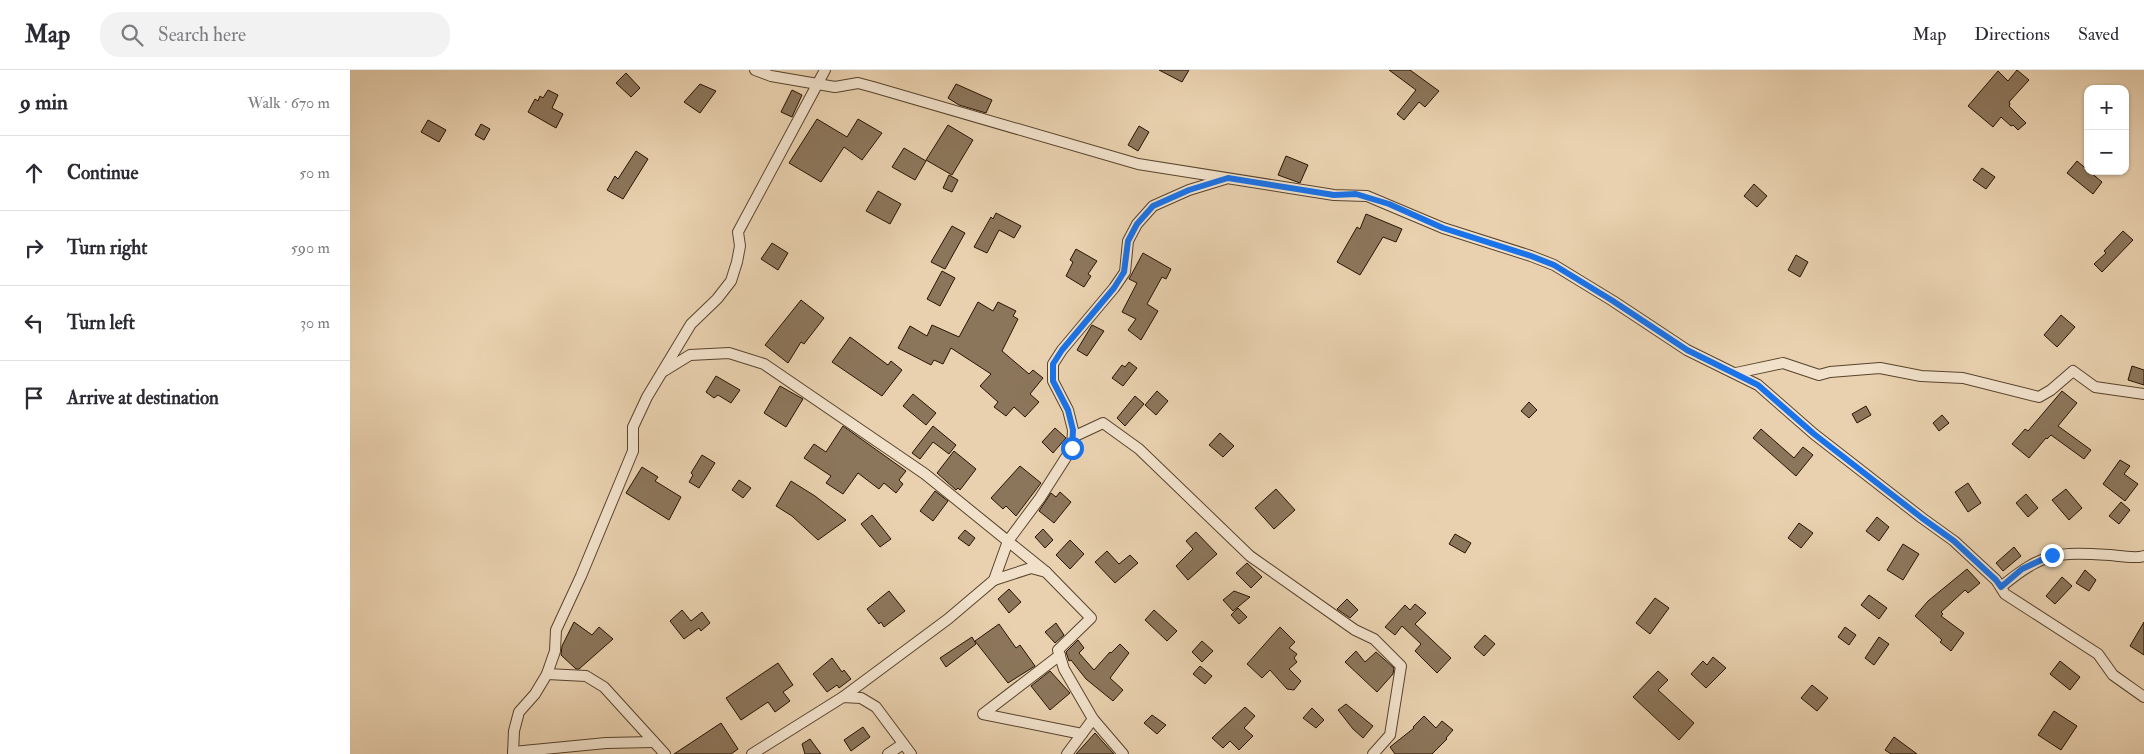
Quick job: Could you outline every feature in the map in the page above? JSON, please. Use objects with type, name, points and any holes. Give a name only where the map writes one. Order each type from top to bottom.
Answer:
[{"type":"street","points":[[755,70],[771,76],[835,87],[858,83],[1138,164],[1334,195],[1367,196],[1443,228],[1531,256],[1573,275],[1687,350],[1758,385],[1814,434],[1954,541],[1996,580],[2005,594],[2098,654],[2113,675],[2144,697]]},
{"type":"street","points":[[654,742],[606,743],[513,753],[514,731],[519,712],[535,694],[547,674],[555,652],[556,630],[581,576],[633,451],[633,427],[647,397],[691,324],[717,299],[731,281],[740,246],[738,232],[825,70]]},
{"type":"street","points":[[994,580],[1008,541],[1040,498],[1072,448],[1073,430],[1068,410],[1053,381],[1053,364],[1062,350],[1114,288],[1124,272],[1128,241],[1137,224],[1153,206],[1189,190],[1228,178]]},
{"type":"street","points":[[663,371],[690,355],[729,353],[764,364],[925,474],[1046,572],[1091,618],[1058,650],[1064,669],[1093,719],[1123,754]]},
{"type":"street","points":[[1736,373],[1783,363],[1819,375],[1830,372],[1880,368],[1921,376],[1963,378],[2039,397],[2051,390],[2073,370],[2095,387],[2144,394]]},
{"type":"street","points":[[1073,437],[1103,423],[1139,449],[1250,556],[1355,630],[1374,639],[1401,666],[1390,735],[1374,754]]},
{"type":"street","points":[[2001,587],[2022,569],[2052,555],[2144,556]]},
{"type":"street","points":[[752,754],[843,697],[948,619],[994,580],[1031,568],[1046,572]]},
{"type":"street","points":[[1060,655],[983,714],[1082,734]]},
{"type":"street","points":[[547,674],[586,676],[604,687],[665,754]]},
{"type":"street","points":[[843,697],[861,698],[876,707],[911,754]]},
{"type":"street","points":[[1067,754],[1093,719]]},
{"type":"street","points":[[888,754],[903,744]]},
{"type":"building","points":[[1159,70],[1189,70],[1182,82]]},
{"type":"building","points":[[1389,70],[1410,70],[1439,91],[1425,107],[1419,102],[1404,120],[1397,114],[1416,90]]},
{"type":"building","points":[[2017,70],[2029,80],[2009,102],[2009,106],[2026,123],[2018,130],[2001,117],[1993,127],[1968,106],[1998,71],[2008,81]]},
{"type":"building","points":[[626,73],[640,88],[631,97],[616,83]]},
{"type":"building","points":[[700,84],[716,91],[700,113],[684,102]]},
{"type":"building","points":[[956,84],[992,100],[986,113],[959,105],[948,98]]},
{"type":"building","points":[[548,90],[558,95],[552,108],[563,114],[556,128],[528,112],[535,99],[538,101],[540,96],[543,98]]},
{"type":"building","points":[[792,90],[802,95],[792,117],[781,112]]},
{"type":"building","points":[[817,119],[847,137],[858,119],[882,133],[862,160],[844,147],[821,182],[789,163]]},
{"type":"building","points":[[428,120],[446,130],[439,142],[421,132]]},
{"type":"building","points":[[481,124],[490,129],[484,140],[475,135]]},
{"type":"building","points":[[948,125],[973,140],[952,175],[926,160]]},
{"type":"building","points":[[1139,126],[1149,132],[1138,151],[1128,145]]},
{"type":"building","points":[[904,148],[926,161],[915,180],[892,167]]},
{"type":"building","points":[[636,151],[648,159],[623,199],[607,190],[615,176],[618,179]]},
{"type":"building","points":[[1286,156],[1308,165],[1300,183],[1278,175]]},
{"type":"building","points":[[2077,161],[2084,167],[2084,175],[2094,175],[2102,182],[2093,194],[2067,173]]},
{"type":"building","points":[[1982,168],[1995,177],[1986,189],[1973,180]]},
{"type":"building","points":[[949,175],[958,180],[952,192],[943,188]]},
{"type":"building","points":[[1754,184],[1767,196],[1757,207],[1744,196]]},
{"type":"building","points":[[878,191],[901,204],[890,224],[866,211]]},
{"type":"building","points":[[996,213],[1021,226],[1014,238],[999,230],[987,253],[974,247],[991,217],[993,219]]},
{"type":"building","points":[[1366,214],[1402,229],[1396,242],[1383,237],[1360,275],[1337,262],[1357,227],[1360,229]]},
{"type":"building","points":[[952,226],[965,233],[945,269],[931,262]]},
{"type":"building","points":[[2123,231],[2133,240],[2102,272],[2094,264],[2106,253],[2104,251]]},
{"type":"building","points":[[772,243],[788,253],[778,270],[761,259]]},
{"type":"building","points":[[1076,249],[1097,261],[1088,274],[1091,276],[1084,287],[1066,276],[1073,262],[1070,260]]},
{"type":"building","points":[[1143,253],[1171,269],[1166,279],[1162,277],[1147,304],[1158,311],[1141,340],[1128,330],[1136,319],[1122,312],[1137,283],[1129,279]]},
{"type":"building","points":[[1796,255],[1808,262],[1800,277],[1788,270]]},
{"type":"building","points":[[942,271],[955,278],[940,306],[927,299]]},
{"type":"building","points":[[801,300],[824,318],[804,344],[801,342],[788,363],[765,345]]},
{"type":"building","points":[[978,302],[993,311],[998,302],[1016,311],[1013,316],[1018,319],[1002,351],[1029,374],[1033,370],[1043,378],[1030,394],[1039,402],[1025,417],[1014,407],[1006,416],[994,407],[998,402],[980,386],[991,374],[951,348],[943,364],[934,360],[931,365],[898,348],[910,326],[927,336],[932,325],[959,337]]},
{"type":"building","points":[[2061,315],[2075,327],[2057,347],[2044,335]]},
{"type":"building","points":[[1092,325],[1104,331],[1087,356],[1077,350]]},
{"type":"building","points":[[850,337],[888,365],[891,361],[902,370],[882,396],[832,362]]},
{"type":"building","points":[[1129,362],[1137,368],[1123,386],[1112,378],[1122,365],[1125,367]]},
{"type":"building","points":[[2132,366],[2144,370],[2144,385],[2128,380]]},
{"type":"building","points":[[716,376],[740,390],[731,403],[718,395],[714,398],[706,392]]},
{"type":"building","points":[[780,386],[803,399],[786,427],[764,413]]},
{"type":"building","points":[[1157,391],[1168,401],[1156,415],[1145,405]]},
{"type":"building","points":[[2062,391],[2077,403],[2058,426],[2091,450],[2084,459],[2051,435],[2046,438],[2029,458],[2012,444],[2025,429],[2028,431]]},
{"type":"building","points":[[913,394],[936,413],[926,425],[903,406]]},
{"type":"building","points":[[1135,396],[1144,404],[1125,426],[1117,418]]},
{"type":"building","points":[[1529,402],[1537,410],[1529,418],[1521,411]]},
{"type":"building","points":[[1866,406],[1871,415],[1857,423],[1852,414]]},
{"type":"building","points":[[1942,415],[1949,423],[1939,431],[1933,423]]},
{"type":"building","points":[[843,426],[906,471],[899,480],[903,484],[896,493],[884,483],[879,489],[858,473],[843,494],[826,483],[831,476],[804,458],[814,444],[826,452]]},
{"type":"building","points":[[933,426],[956,445],[949,454],[933,442],[920,459],[912,453]]},
{"type":"building","points":[[1055,428],[1066,438],[1053,453],[1042,442]]},
{"type":"building","points":[[1761,429],[1794,458],[1803,447],[1813,455],[1796,476],[1753,438]]},
{"type":"building","points":[[1220,433],[1234,446],[1223,457],[1209,445]]},
{"type":"building","points":[[954,451],[976,469],[960,490],[958,488],[956,490],[937,473]]},
{"type":"building","points":[[702,455],[715,463],[699,488],[689,482],[693,475],[691,473]]},
{"type":"building","points":[[2120,460],[2130,466],[2124,474],[2138,484],[2125,501],[2103,484]]},
{"type":"building","points":[[1020,466],[1041,483],[1016,516],[1006,506],[1003,509],[991,498]]},
{"type":"building","points":[[642,467],[658,477],[655,481],[681,497],[669,520],[626,493]]},
{"type":"building","points":[[739,480],[751,488],[743,498],[732,490]]},
{"type":"building","points":[[791,481],[815,496],[846,520],[818,540],[792,516],[776,506]]},
{"type":"building","points":[[1968,483],[1981,503],[1968,512],[1955,492]]},
{"type":"building","points":[[1276,489],[1295,510],[1274,529],[1255,508]]},
{"type":"building","points":[[2066,489],[2082,508],[2069,520],[2052,500]]},
{"type":"building","points":[[935,491],[948,501],[933,521],[920,511]]},
{"type":"building","points":[[1060,492],[1071,502],[1054,523],[1039,511],[1051,493],[1056,497]]},
{"type":"building","points":[[2026,494],[2038,508],[2028,517],[2016,503]]},
{"type":"building","points":[[2121,502],[2130,510],[2119,524],[2109,516]]},
{"type":"building","points":[[872,515],[891,539],[880,547],[861,524]]},
{"type":"building","points":[[1877,517],[1889,527],[1879,541],[1866,531]]},
{"type":"building","points":[[1799,523],[1813,533],[1801,548],[1788,538]]},
{"type":"building","points":[[1043,529],[1053,540],[1045,548],[1035,537]]},
{"type":"building","points":[[965,530],[975,538],[969,546],[958,538]]},
{"type":"building","points":[[1196,532],[1217,554],[1188,580],[1176,566],[1193,549],[1186,541]]},
{"type":"building","points":[[1455,534],[1471,543],[1465,553],[1449,544]]},
{"type":"building","points":[[1070,540],[1084,554],[1070,569],[1056,555]]},
{"type":"building","points":[[1903,544],[1919,554],[1903,580],[1887,570]]},
{"type":"building","points":[[2014,547],[2021,556],[2003,571],[1996,563]]},
{"type":"building","points":[[1107,551],[1119,564],[1130,555],[1138,563],[1115,583],[1095,562]]},
{"type":"building","points":[[1247,563],[1262,577],[1251,588],[1236,573]]},
{"type":"building","points":[[1967,569],[1980,583],[1968,593],[1965,590],[1941,612],[1943,614],[1941,616],[1964,633],[1951,651],[1940,642],[1942,640],[1915,616],[1928,601]]},
{"type":"building","points":[[2085,570],[2096,580],[2089,591],[2076,583]]},
{"type":"building","points":[[2062,577],[2072,586],[2055,604],[2046,596]]},
{"type":"building","points":[[1009,589],[1021,602],[1009,613],[998,599]]},
{"type":"building","points":[[889,591],[905,611],[884,627],[881,622],[879,624],[867,609]]},
{"type":"building","points":[[1234,591],[1250,597],[1233,611],[1223,600]]},
{"type":"building","points":[[1869,595],[1887,608],[1879,619],[1861,605]]},
{"type":"building","points":[[1655,598],[1669,608],[1650,634],[1636,623]]},
{"type":"building","points":[[1347,599],[1358,610],[1350,618],[1337,609]]},
{"type":"building","points":[[1415,604],[1426,613],[1415,624],[1451,658],[1437,673],[1415,651],[1421,644],[1402,626],[1395,635],[1385,627],[1405,605],[1410,610]]},
{"type":"building","points":[[1238,608],[1247,617],[1239,624],[1231,615]]},
{"type":"building","points":[[682,610],[691,621],[702,612],[710,623],[701,631],[699,628],[684,639],[670,621]]},
{"type":"building","points":[[1154,610],[1177,631],[1167,641],[1145,620]]},
{"type":"building","points":[[574,622],[592,635],[599,627],[613,639],[579,669],[576,669],[561,655],[562,646]]},
{"type":"building","points":[[2144,622],[2144,655],[2130,646]]},
{"type":"building","points":[[1056,623],[1064,635],[1055,643],[1045,632]]},
{"type":"building","points":[[999,624],[1016,648],[1020,645],[1035,666],[1008,683],[975,641]]},
{"type":"building","points":[[1280,627],[1295,642],[1289,648],[1297,654],[1294,658],[1297,662],[1289,669],[1301,681],[1294,690],[1287,689],[1270,670],[1262,678],[1247,664]]},
{"type":"building","points":[[1845,627],[1856,635],[1849,645],[1838,637]]},
{"type":"building","points":[[1485,635],[1495,644],[1484,656],[1474,647]]},
{"type":"building","points":[[972,637],[976,644],[946,667],[940,658]]},
{"type":"building","points":[[1879,637],[1889,644],[1874,665],[1865,658]]},
{"type":"building","points":[[1078,640],[1084,648],[1079,653],[1094,670],[1120,644],[1129,653],[1110,678],[1123,690],[1113,701],[1086,679],[1071,660],[1069,661],[1066,652]]},
{"type":"building","points":[[1202,641],[1213,651],[1202,662],[1192,652]]},
{"type":"building","points":[[1356,651],[1365,662],[1376,652],[1394,668],[1393,674],[1377,692],[1345,662]]},
{"type":"building","points":[[1713,657],[1726,668],[1706,688],[1691,674],[1703,661],[1707,665]]},
{"type":"building","points":[[832,658],[842,672],[844,670],[851,679],[839,688],[837,685],[827,692],[813,674]]},
{"type":"building","points":[[2060,661],[2080,677],[2070,690],[2050,674]]},
{"type":"building","points":[[778,663],[793,685],[783,692],[790,701],[775,712],[768,702],[741,720],[726,698]]},
{"type":"building","points":[[1200,666],[1212,676],[1205,684],[1193,674]]},
{"type":"building","points":[[1050,671],[1070,693],[1050,710],[1031,686]]},
{"type":"building","points":[[1658,671],[1668,680],[1658,690],[1694,723],[1679,740],[1633,697]]},
{"type":"building","points":[[1812,685],[1828,698],[1817,711],[1801,698]]},
{"type":"building","points":[[1346,704],[1373,726],[1363,738],[1338,710]]},
{"type":"building","points":[[1245,707],[1255,716],[1244,728],[1253,736],[1239,750],[1230,741],[1223,748],[1212,738]]},
{"type":"building","points":[[1312,708],[1324,720],[1316,728],[1303,718]]},
{"type":"building","points":[[2054,711],[2077,726],[2061,750],[2038,735]]},
{"type":"building","points":[[1152,715],[1166,725],[1157,734],[1144,723]]},
{"type":"building","points":[[1424,716],[1436,728],[1442,721],[1453,730],[1447,739],[1432,754],[1395,754],[1390,747],[1414,728]]},
{"type":"building","points":[[721,723],[738,749],[731,754],[674,754]]},
{"type":"building","points":[[863,727],[870,737],[851,751],[844,740]]},
{"type":"building","points":[[1095,733],[1114,754],[1076,754]]},
{"type":"building","points":[[1894,737],[1917,754],[1891,754],[1885,750]]},
{"type":"building","points":[[810,739],[821,754],[805,754],[802,744]]},
{"type":"route","points":[[1072,448],[1073,430],[1068,410],[1053,381],[1053,364],[1062,350],[1114,288],[1124,272],[1128,241],[1137,224],[1153,206],[1189,190],[1228,178],[1334,195],[1356,194],[1367,196],[1443,228],[1554,265],[1573,275],[1687,350],[1758,385],[1814,434],[1954,541],[1996,580],[2001,587],[2022,569],[2052,555]]}]
